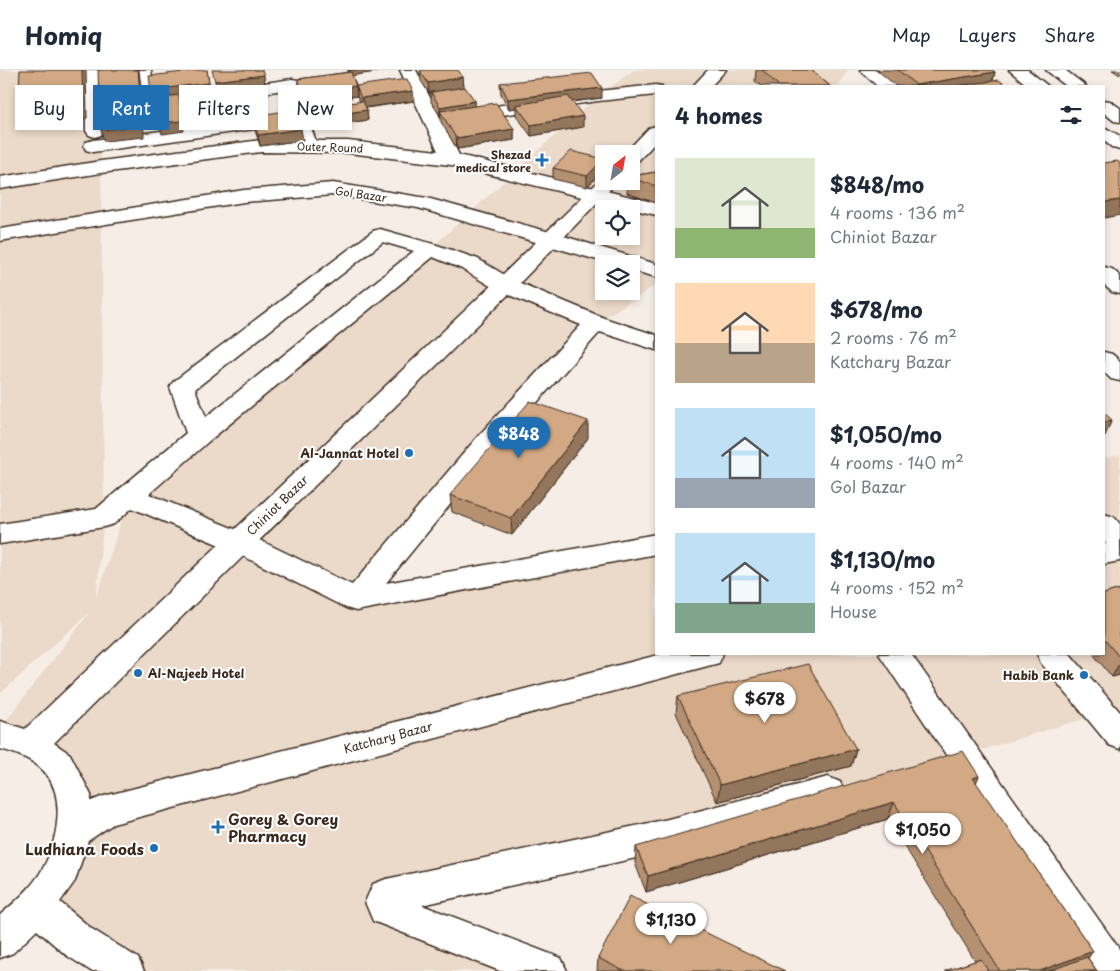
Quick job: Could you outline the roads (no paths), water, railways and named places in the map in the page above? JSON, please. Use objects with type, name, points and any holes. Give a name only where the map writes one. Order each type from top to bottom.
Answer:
[{"type":"street","points":[[93,70],[93,85]]},
{"type":"street","points":[[143,70],[145,85]]},
{"type":"street","points":[[408,70],[450,159]]},
{"type":"street","points":[[702,85],[718,70]]},
{"type":"street","points":[[868,70],[886,85]]},
{"type":"street","points":[[1017,70],[1038,85]]},
{"type":"street","points":[[1054,70],[1076,85]]},
{"type":"street","points":[[169,100],[271,78],[292,85]]},
{"type":"street","points":[[482,113],[594,89],[655,90]]},
{"type":"street","points":[[1105,106],[1120,117]]},
{"type":"street","points":[[95,145],[278,120]]},
{"type":"street","points":[[94,130],[95,145],[101,167]]},
{"type":"street","points":[[303,130],[308,145]]},
{"type":"street","points":[[640,148],[655,133]]},
{"type":"street","points":[[1105,134],[1120,144]]},
{"type":"street","name":"Outer Round","points":[[0,183],[101,167],[261,146],[308,145],[403,152],[595,187]]},
{"type":"street","name":"Gol Bazar","points":[[0,234],[244,196],[332,189],[420,202],[550,238],[655,271]]},
{"type":"street","name":"Chiniot Bazar","points":[[16,739],[239,542],[505,285],[600,190]]},
{"type":"street","name":"Outer Round","points":[[607,190],[655,209]]},
{"type":"street","points":[[200,435],[182,387],[380,235],[430,249],[470,264],[505,285],[596,323],[655,343]]},
{"type":"street","points":[[0,534],[104,517],[200,435],[430,249]]},
{"type":"street","points":[[1105,275],[1120,287]]},
{"type":"street","points":[[356,600],[488,440],[596,323]]},
{"type":"street","points":[[1105,360],[1120,374]]},
{"type":"street","points":[[129,496],[239,542],[356,600],[655,544]]},
{"type":"street","points":[[1105,525],[1120,541]]},
{"type":"street","points":[[1105,554],[1120,551]]},
{"type":"street","name":"Katchary Bazar","points":[[74,832],[104,811],[704,655]]},
{"type":"street","points":[[895,655],[950,758],[1112,971]]},
{"type":"street","points":[[1053,655],[1120,735]]},
{"type":"street","points":[[0,940],[37,906],[62,869],[74,832],[74,795],[58,764],[16,739]]},
{"type":"street","points":[[548,971],[386,909],[383,902],[386,896],[668,835],[860,783]]},
{"type":"street","points":[[37,906],[79,942],[125,971]]},
{"type":"place","name":"Shezad medical store","points":[[542,160]]},
{"type":"place","name":"Al-Jannat Hotel","points":[[409,453]]},
{"type":"place","name":"Al-Najeeb Hotel","points":[[138,673]]},
{"type":"place","name":"Habib Bank","points":[[1084,675]]},
{"type":"place","name":"Gorey & Gorey Pharmacy","points":[[218,827]]},
{"type":"place","name":"Ludhiana Foods","points":[[154,848]]}]
